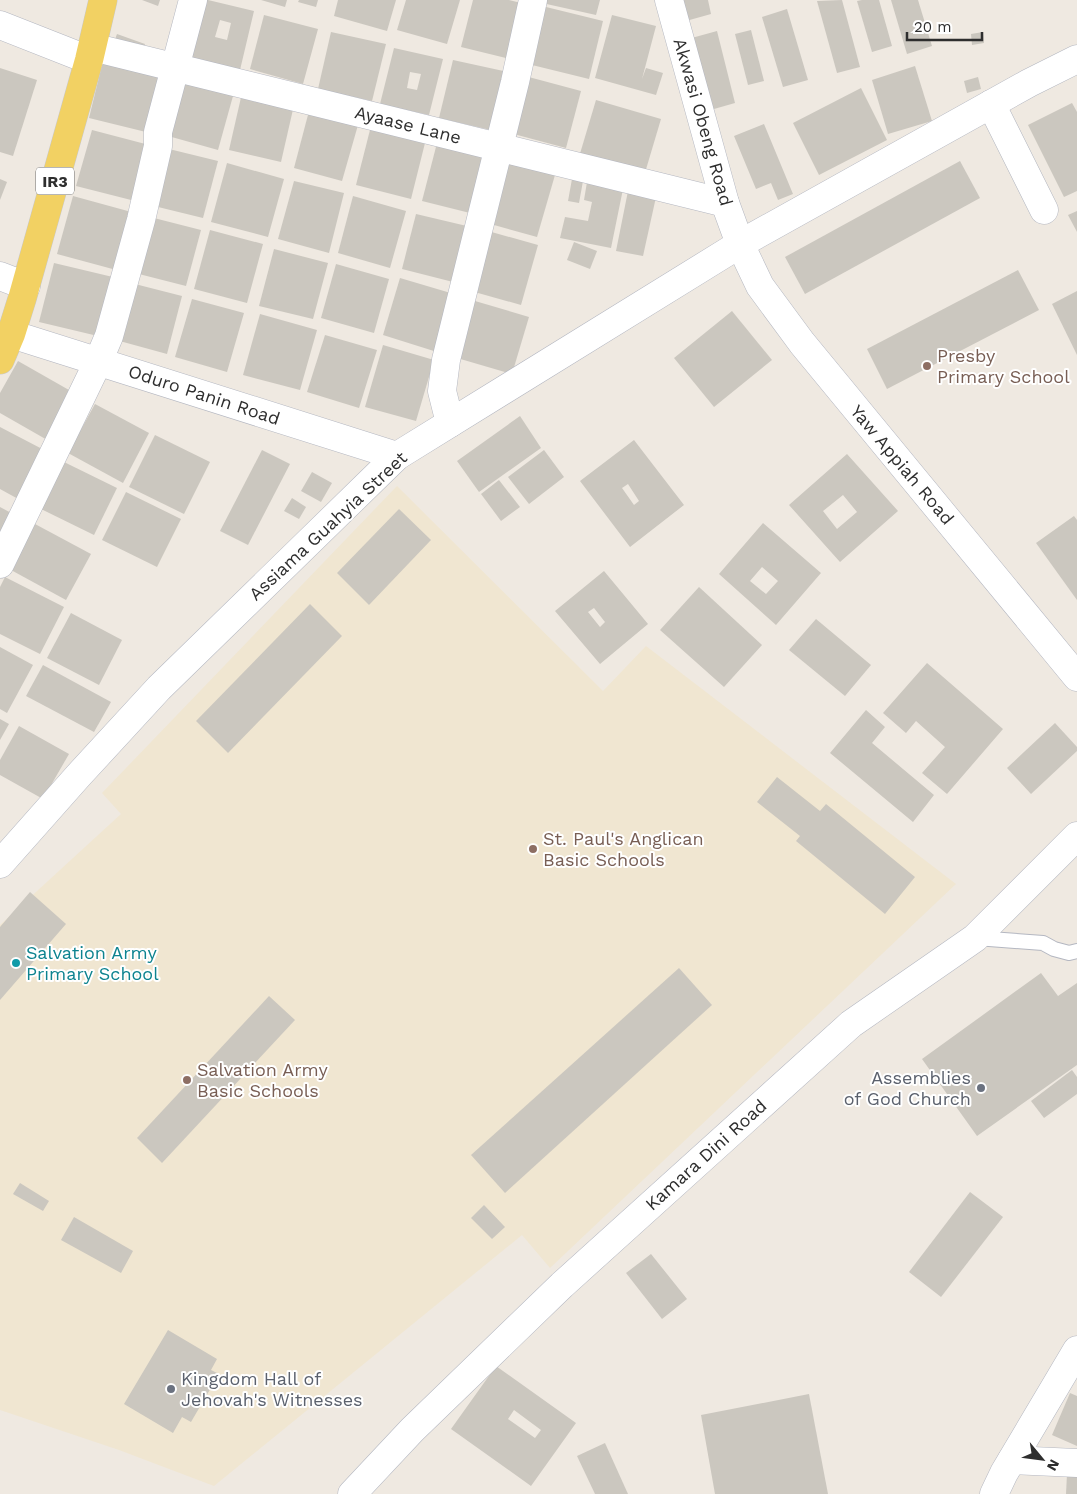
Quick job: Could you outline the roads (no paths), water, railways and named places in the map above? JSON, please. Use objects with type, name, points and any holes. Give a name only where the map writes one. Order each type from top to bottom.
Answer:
[{"type":"main road","name":"IR3","points":[[0,360],[11,334],[26,286],[103,0]]},
{"type":"street","points":[[0,564],[109,336],[141,220],[158,146],[158,132],[193,0]]},
{"type":"street","points":[[450,423],[442,391],[446,360],[499,148],[533,0]]},
{"type":"street","name":"Akwasi Obeng Road","points":[[669,0],[725,203],[740,244]]},
{"type":"street","name":"Ayaase Lane","points":[[0,25],[90,53],[176,67],[725,203]]},
{"type":"street","name":"Assiama Guahyia Street","points":[[0,864],[159,688],[397,456],[740,244],[991,104],[1077,59]]},
{"type":"street","points":[[991,104],[1044,210]]},
{"type":"street","name":"Yaw Appiah Road","points":[[740,244],[760,286],[802,343],[1077,677]]},
{"type":"street","points":[[0,276],[26,286]]},
{"type":"street","name":"Oduro Panin Road","points":[[11,334],[397,456]]},
{"type":"street","name":"Kamara Dini Road","points":[[352,1494],[412,1430],[562,1285],[851,1024],[975,938],[1077,836]]},
{"type":"street","points":[[994,1494],[1012,1460],[1074,1361]]},
{"type":"street","points":[[1012,1460],[1077,1463]]},
{"type":"lane","points":[[975,938],[1043,943],[1054,949],[1069,953],[1077,951]]},
{"type":"place","name":"Presby Primary School","points":[[927,366]]},
{"type":"place","name":"St. Paul's Anglican Basic Schools","points":[[533,849]]},
{"type":"place","name":"Salvation Army Primary School","points":[[16,963]]},
{"type":"place","name":"Salvation Army Basic Schools","points":[[187,1080]]},
{"type":"place","name":"Assemblies of God Church","points":[[981,1088]]},
{"type":"place","name":"Kingdom Hall of Jehovah's Witnesses","points":[[171,1389]]}]
